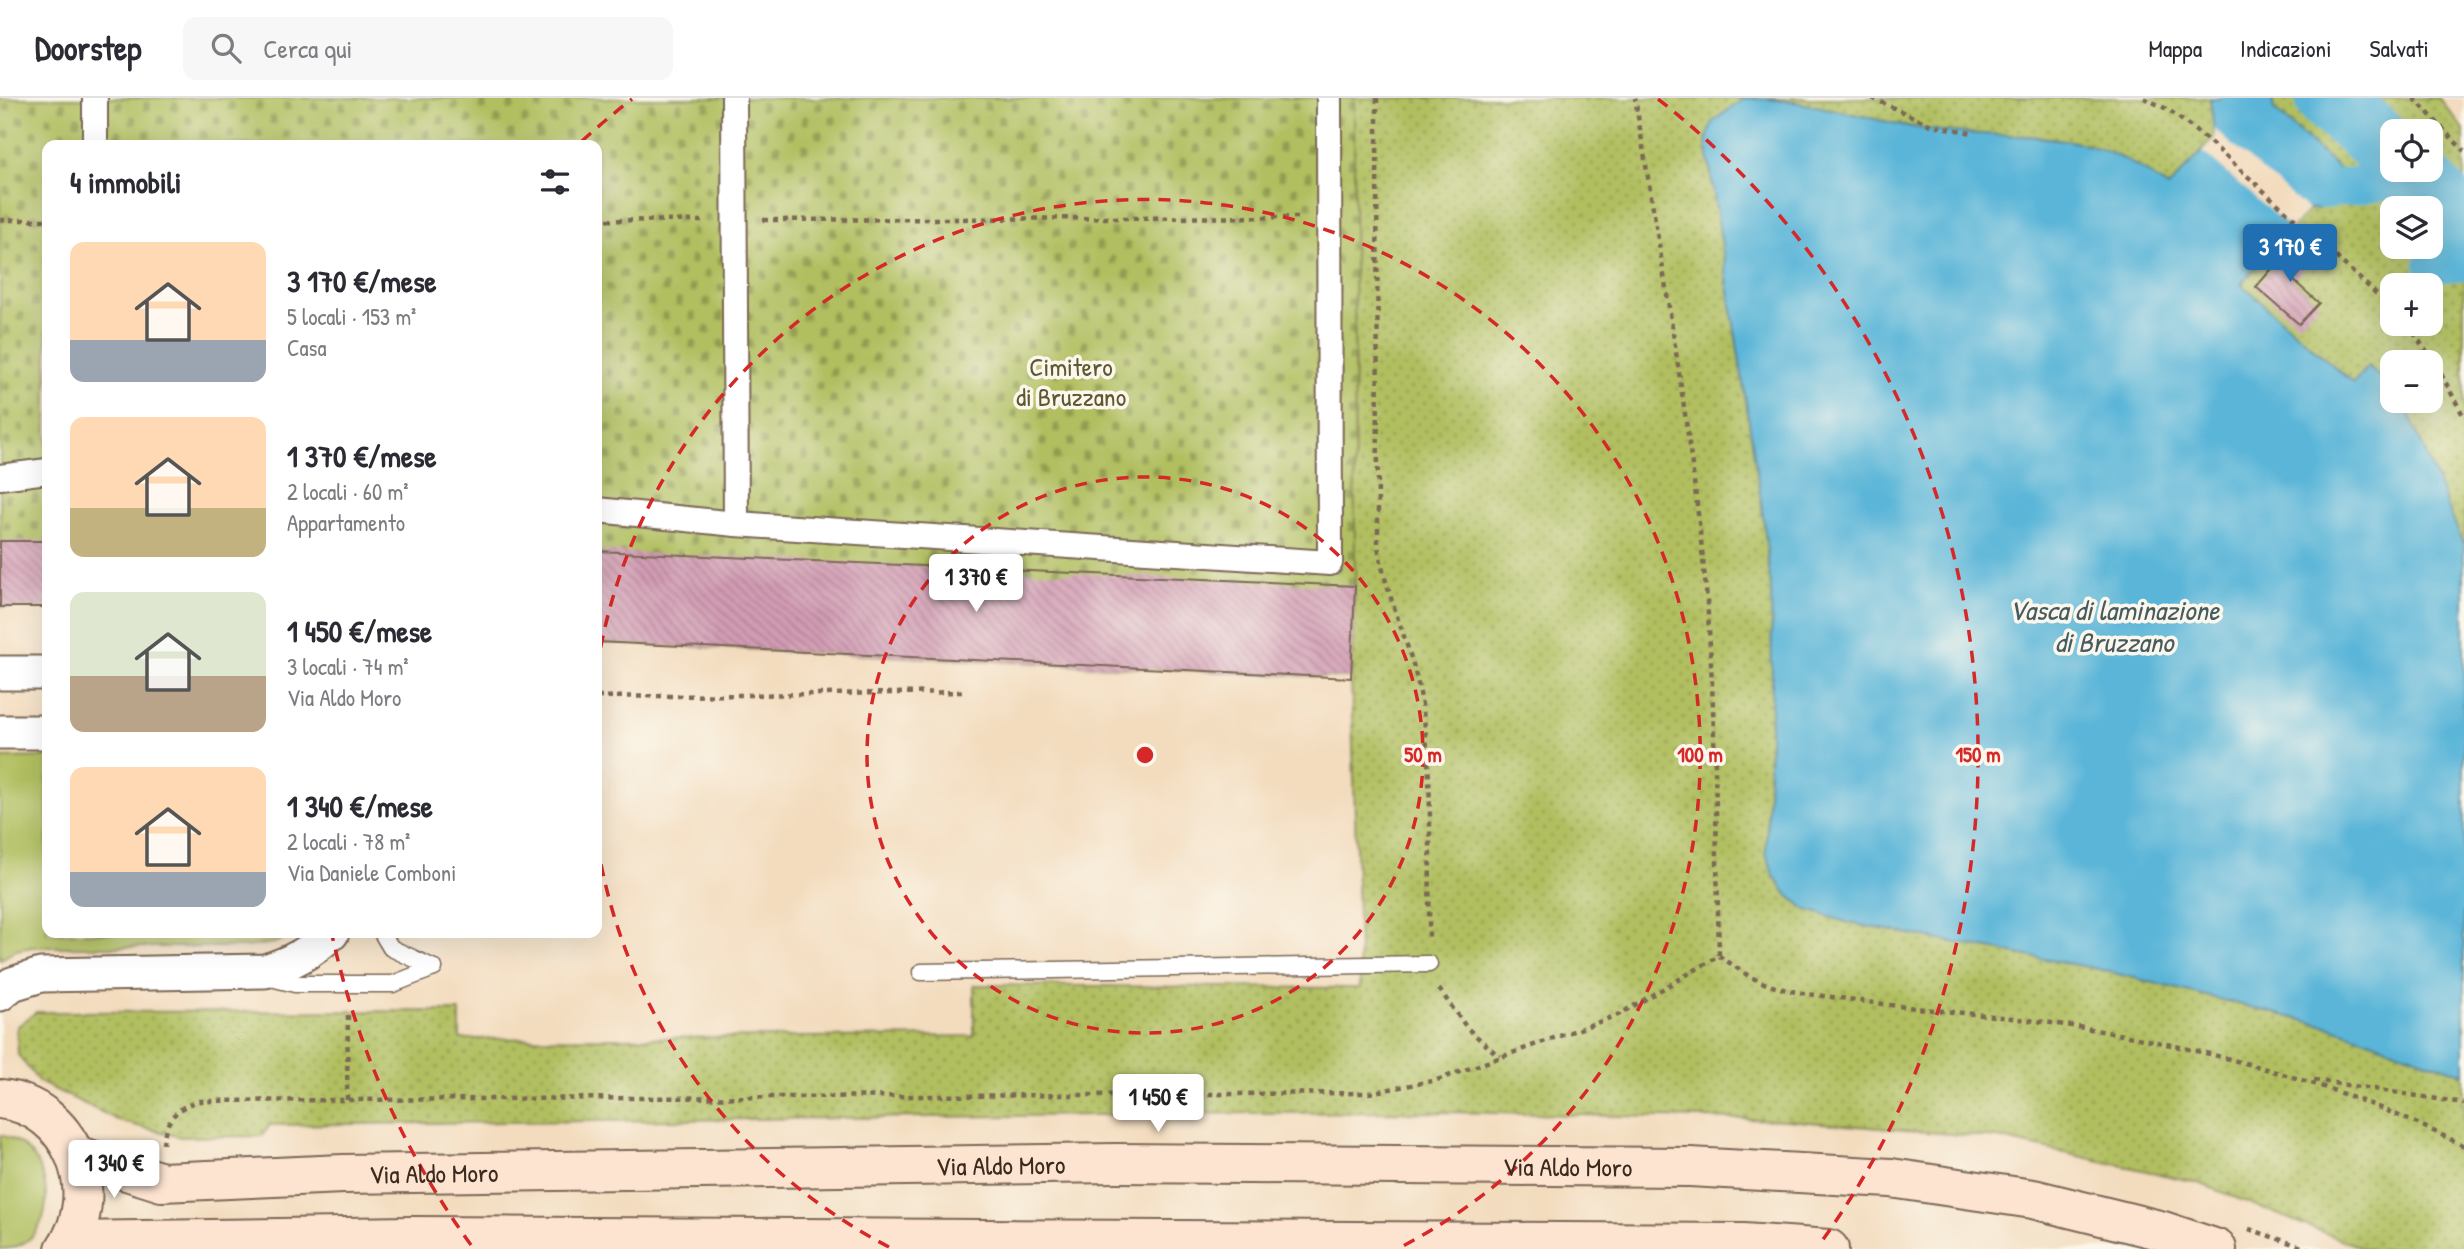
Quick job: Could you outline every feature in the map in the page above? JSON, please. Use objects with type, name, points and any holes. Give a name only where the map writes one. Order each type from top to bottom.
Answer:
[{"type":"main road","points":[[0,1099],[31,1108],[49,1120],[65,1136],[76,1155],[84,1199],[80,1220],[68,1245],[410,1236],[1729,1243],[1829,1249]]},
{"type":"main road","name":"Via Aldo Moro","points":[[76,1155],[162,1182],[343,1174],[1116,1163],[1690,1167],[1891,1178],[2033,1199],[2163,1231],[2217,1249]]},
{"type":"street","points":[[95,98],[95,140]]},
{"type":"street","points":[[734,98],[736,524]]},
{"type":"street","points":[[602,511],[736,524],[1330,563],[1329,98]]},
{"type":"street","points":[[0,477],[42,472]]},
{"type":"street","points":[[0,673],[42,673]]},
{"type":"street","points":[[0,732],[42,732]]},
{"type":"street","points":[[0,994],[12,984],[41,975],[240,974],[265,971],[289,964],[313,951],[327,938]]},
{"type":"lane","points":[[240,974],[295,984],[393,984],[434,968],[391,948],[385,938]]},
{"type":"lane","points":[[921,972],[1429,964]]},
{"type":"path","points":[[1377,98],[1378,546],[1384,585],[1412,659],[1422,704],[1429,765],[1429,964],[1442,998],[1467,1028],[1501,1058]]},
{"type":"path","points":[[1635,98],[1664,279],[1707,600],[1719,956]]},
{"type":"path","points":[[1872,98],[1931,125],[1973,133]]},
{"type":"path","points":[[2144,98],[2169,110],[2211,143],[2380,297]]},
{"type":"path","points":[[2414,98],[2464,152]]},
{"type":"path","points":[[602,220],[1329,217]]},
{"type":"path","points":[[0,220],[42,220]]},
{"type":"path","points":[[2416,336],[2434,361],[2464,417]]},
{"type":"path","points":[[602,697],[965,692]]},
{"type":"path","points":[[163,1145],[169,1120],[182,1106],[198,1101],[1370,1093],[1437,1080],[1618,1015],[1719,956]]},
{"type":"path","points":[[1719,956],[1754,979],[1784,990],[1914,1009],[2088,1028],[2211,1054],[2303,1078],[2464,1103]]},
{"type":"path","points":[[347,1100],[348,1003]]},
{"type":"path","points":[[2303,1078],[2404,1116],[2464,1146]]},
{"type":"green space","name":"Cimitero di Bruzzano","points":[[0,98],[1354,98],[1355,586],[1351,678],[602,642],[602,140],[42,140],[42,607],[0,607]]},
{"type":"green space","points":[[1354,98],[2439,98],[2464,130],[2464,1249],[2365,1249],[2196,1182],[1997,1138],[1786,1120],[1450,1112],[1255,1113],[270,1125],[262,1136],[181,1137],[122,1122],[39,1082],[18,1055],[17,1027],[36,1012],[460,1011],[460,1039],[974,1036],[974,985],[1360,988],[1351,678],[1355,586]]},
{"type":"green space","points":[[42,757],[42,938],[286,938],[247,947],[32,947],[16,950],[0,960],[0,758]]},
{"type":"green space","points":[[0,1135],[20,1144],[34,1159],[43,1177],[46,1197],[43,1217],[35,1233],[20,1245],[0,1249]]},
{"type":"water","name":"Vasca di laminazione di Bruzzano","points":[[1745,98],[1767,99],[1811,105],[1919,128],[2077,142],[2107,151],[2137,166],[2168,188],[2215,138],[2210,98],[2272,98],[2274,109],[2342,172],[2347,204],[2308,210],[2241,284],[2353,383],[2368,366],[2380,377],[2380,413],[2409,413],[2464,546],[2464,1074],[2334,1028],[2098,969],[1849,923],[1805,909],[1786,893],[1774,876],[1766,853],[1772,684],[1771,588],[1762,507],[1706,142],[1713,121]]},
{"type":"pier","points":[[2214,129],[2308,210],[2291,229],[2203,152],[2215,138]]},
{"type":"building","points":[[2296,241],[2315,257],[2293,280],[2319,303],[2299,324],[2256,287]]},
{"type":"building","points":[[0,541],[42,541],[42,607],[0,607]]},
{"type":"building","points":[[602,551],[1355,586],[1351,678],[602,642]]},
{"type":"waterway","points":[[2241,98],[2245,123],[2323,190],[2382,182]]},
{"type":"waterway","points":[[2328,98],[2380,144]]},
{"type":"waterway","points":[[2422,182],[2464,227]]},
{"type":"waterway","points":[[2433,264],[2464,261]]}]
